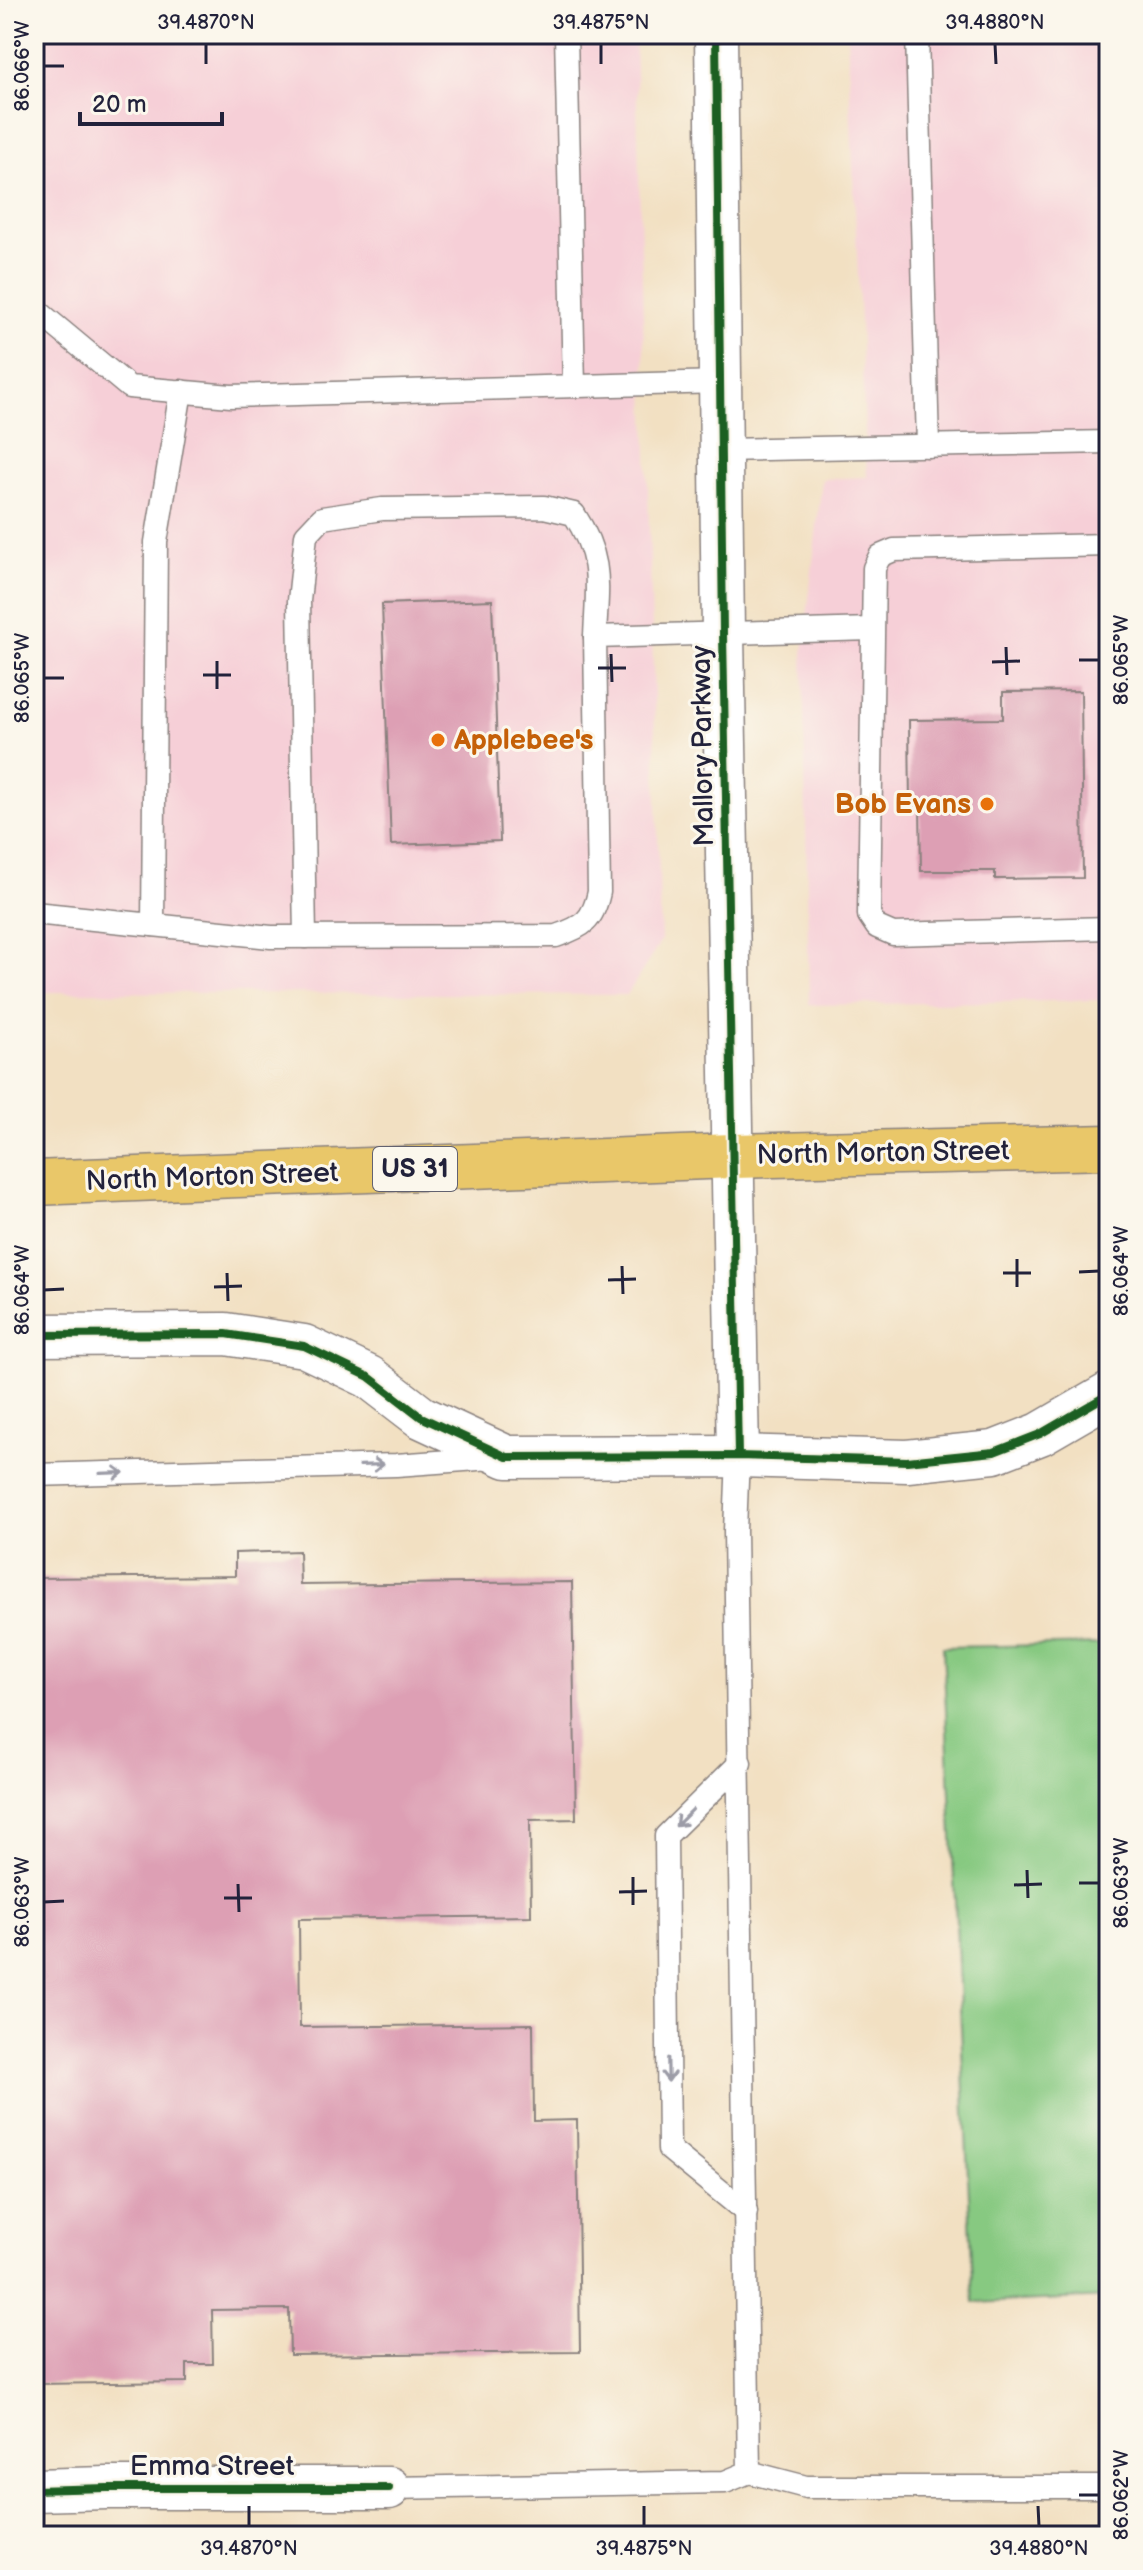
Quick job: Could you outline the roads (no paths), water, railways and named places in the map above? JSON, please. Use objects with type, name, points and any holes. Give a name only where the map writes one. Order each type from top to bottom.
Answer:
[{"type":"main road","name":"North Morton Street","points":[[34,1183],[733,1156],[1109,1147]]},
{"type":"street","name":"Mallory Parkway","points":[[716,34],[738,1456]]},
{"type":"street","points":[[34,1335],[226,1334],[304,1346],[369,1377],[421,1417],[507,1457],[738,1456],[907,1461],[994,1452],[1040,1434],[1109,1394]]},
{"type":"street","name":"Emma Street","points":[[34,2490],[389,2488]]},
{"type":"lane","points":[[566,34],[574,386]]},
{"type":"lane","points":[[917,34],[928,446]]},
{"type":"lane","points":[[34,308],[129,387],[231,396],[720,382]]},
{"type":"lane","points":[[153,925],[156,542],[181,391]]},
{"type":"lane","points":[[722,450],[1109,442]]},
{"type":"lane","points":[[34,913],[217,933],[305,937],[556,936],[579,928],[595,911],[599,892],[595,637],[597,568],[589,536],[574,514],[544,507],[382,509],[322,518],[306,535],[299,601],[305,937]]},
{"type":"lane","points":[[1109,545],[894,550],[880,556],[874,568],[872,629],[869,915],[877,927],[893,934],[1109,928]]},
{"type":"lane","points":[[595,637],[872,629]]},
{"type":"lane","points":[[738,1456],[735,1531],[749,2472]]},
{"type":"lane","points":[[34,1475],[396,1465],[507,1457]]},
{"type":"lane","points":[[740,1763],[666,1836],[669,2149],[746,2212]]},
{"type":"lane","points":[[389,2488],[725,2482],[749,2472],[806,2487],[1109,2487]]},
{"type":"place","name":"Applebee's","points":[[438,740]]},
{"type":"place","name":"Bob Evans","points":[[987,804]]}]
